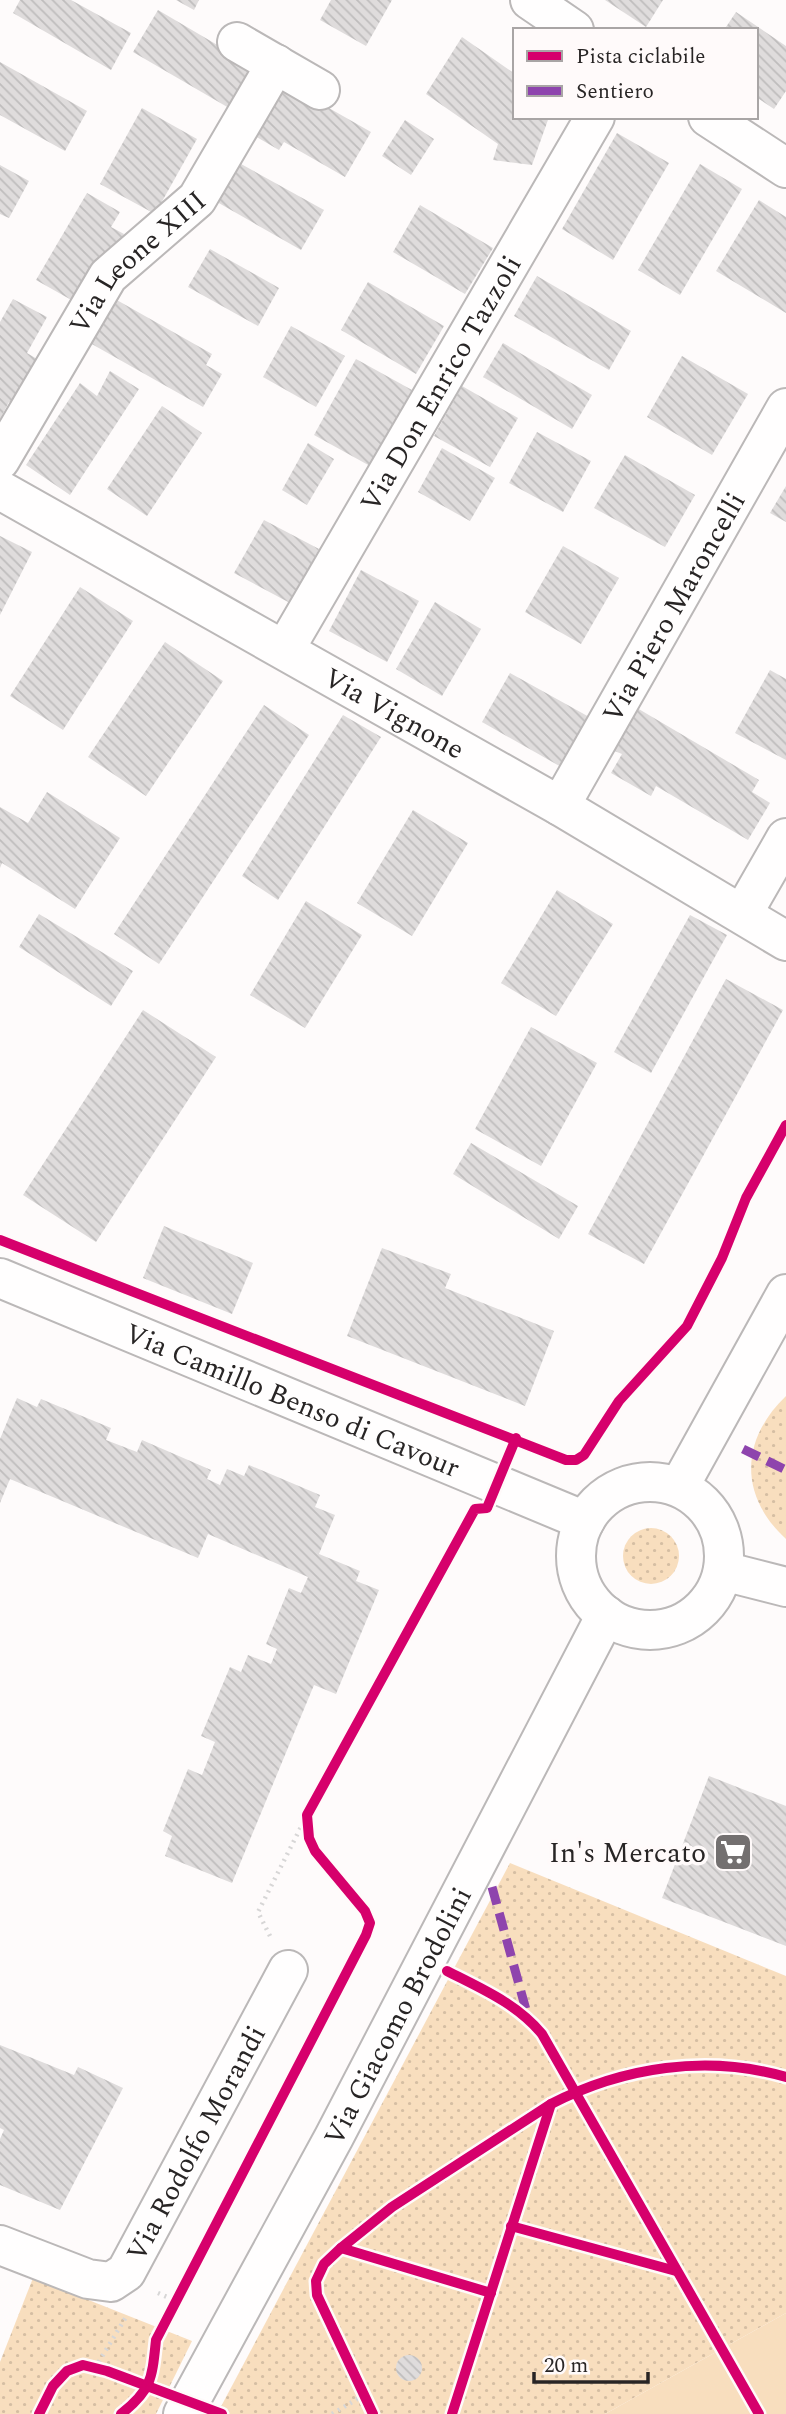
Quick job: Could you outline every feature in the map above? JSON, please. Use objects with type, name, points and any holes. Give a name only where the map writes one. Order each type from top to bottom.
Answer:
[{"type":"street","points":[[530,0],[571,28]]},
{"type":"street","points":[[237,42],[320,90]]},
{"type":"street","name":"Via Leone XIII","points":[[0,460],[108,276],[197,199],[275,64]]},
{"type":"street","name":"Via Don Enrico Tazzoli","points":[[285,649],[594,119]]},
{"type":"street","points":[[711,119],[786,168]]},
{"type":"street","name":"Via Piero Maroncelli","points":[[560,806],[786,408]]},
{"type":"street","name":"Via Vignone","points":[[0,490],[560,806],[786,941]]},
{"type":"street","points":[[743,913],[786,838]]},
{"type":"street","name":"Via Camillo Benso di Cavour","points":[[0,1278],[585,1521]]},
{"type":"street","points":[[679,1488],[786,1294]]},
{"type":"street","points":[[662,1482],[679,1488],[697,1498],[711,1513],[720,1531],[725,1551],[723,1571],[716,1591],[703,1608],[686,1621],[666,1629],[645,1630],[625,1626],[606,1615],[591,1600],[581,1582],[577,1551],[585,1521],[595,1506],[626,1486],[662,1482]]},
{"type":"street","points":[[723,1571],[786,1587]]},
{"type":"street","name":"Via Giacomo Brodolini","points":[[183,2414],[334,2137],[606,1615]]},
{"type":"street","name":"Via Rodolfo Morandi","points":[[3,2253],[88,2279],[111,2282],[126,2272],[288,1970]]},
{"type":"path","points":[[288,1970],[258,1912],[314,1803]]},
{"type":"path","points":[[95,2368],[131,2310]]},
{"type":"path","points":[[332,2414],[364,2395]]},
{"type":"shaded area","points":[[786,1396],[786,1539],[760,1505],[753,1486],[751,1468],[753,1449],[760,1431]]},
{"type":"shaded area","points":[[645,1528],[657,1528],[667,1532],[675,1540],[679,1556],[675,1572],[667,1580],[657,1584],[645,1584],[635,1580],[627,1572],[623,1562],[623,1550],[627,1540],[635,1532]]},
{"type":"shaded area","points":[[510,1863],[786,1976],[786,2313],[605,2414],[217,2414]]},
{"type":"shaded area","points":[[33,2278],[192,2341],[156,2414],[0,2414],[0,2362]]},
{"type":"shaded area","points":[[786,2313],[786,2414],[605,2414]]},
{"type":"building","points":[[20,0],[71,0],[131,33],[111,70],[13,13]]},
{"type":"building","points":[[176,0],[199,0],[194,10]]},
{"type":"building","points":[[331,0],[392,0],[366,46],[320,20]]},
{"type":"building","points":[[605,0],[663,0],[646,27]]},
{"type":"building","points":[[158,10],[253,66],[229,108],[133,52]]},
{"type":"building","points":[[736,12],[786,46],[786,91],[774,109],[758,98],[758,28],[725,28]]},
{"type":"building","points":[[462,37],[513,73],[513,119],[548,119],[532,165],[493,160],[498,144],[426,94]]},
{"type":"building","points":[[0,62],[87,111],[65,151],[0,115]]},
{"type":"building","points":[[278,79],[371,132],[345,177],[284,142],[279,150],[248,132]]},
{"type":"building","points":[[142,108],[197,139],[155,214],[100,184]]},
{"type":"building","points":[[405,120],[434,139],[411,175],[382,156]]},
{"type":"building","points":[[617,133],[669,163],[613,260],[562,229]]},
{"type":"building","points":[[232,159],[324,210],[301,250],[210,198]]},
{"type":"building","points":[[700,164],[742,189],[680,295],[638,270]]},
{"type":"building","points":[[0,165],[29,181],[9,218],[0,214]]},
{"type":"building","points":[[87,193],[120,212],[111,227],[124,234],[82,306],[36,280]]},
{"type":"building","points":[[759,200],[786,217],[786,313],[716,271]]},
{"type":"building","points":[[420,205],[493,248],[465,294],[393,252]]},
{"type":"building","points":[[210,249],[279,288],[258,326],[188,287]]},
{"type":"building","points":[[537,276],[631,331],[609,370],[514,316]]},
{"type":"building","points":[[368,282],[444,326],[416,374],[341,330]]},
{"type":"building","points":[[13,299],[47,317],[27,353],[42,362],[18,407],[9,402],[0,419],[0,322]]},
{"type":"building","points":[[115,299],[212,354],[206,365],[222,374],[203,407],[90,343]]},
{"type":"building","points":[[291,326],[345,356],[316,407],[263,377]]},
{"type":"building","points":[[503,343],[592,395],[572,429],[483,377]]},
{"type":"building","points":[[682,356],[748,394],[712,455],[647,417]]},
{"type":"building","points":[[356,359],[412,390],[370,466],[314,435]]},
{"type":"building","points":[[110,371],[139,389],[70,495],[26,465],[80,383],[97,396]]},
{"type":"building","points":[[462,386],[518,418],[490,467],[434,436]]},
{"type":"building","points":[[162,406],[202,433],[147,516],[107,489]]},
{"type":"building","points":[[537,432],[591,461],[563,512],[509,483]]},
{"type":"building","points":[[308,443],[334,459],[307,505],[282,490]]},
{"type":"building","points":[[442,448],[495,478],[470,521],[418,492]]},
{"type":"building","points":[[625,455],[695,495],[665,547],[594,508]]},
{"type":"building","points":[[786,486],[786,522],[770,513]]},
{"type":"building","points":[[264,520],[319,549],[290,603],[234,573]]},
{"type":"building","points":[[0,536],[32,552],[0,615]]},
{"type":"building","points":[[563,546],[619,578],[581,644],[525,612]]},
{"type":"building","points":[[361,570],[419,601],[387,662],[329,631]]},
{"type":"building","points":[[80,587],[133,621],[63,730],[10,696]]},
{"type":"building","points":[[435,602],[481,629],[442,696],[396,669]]},
{"type":"building","points":[[165,642],[223,681],[146,796],[88,757]]},
{"type":"building","points":[[770,670],[786,679],[786,760],[735,733]]},
{"type":"building","points":[[510,673],[591,718],[563,768],[482,722]]},
{"type":"building","points":[[264,705],[309,735],[159,964],[114,934]]},
{"type":"building","points":[[637,708],[759,780],[752,792],[770,803],[748,840],[656,786],[651,796],[611,773],[622,754],[612,750]]},
{"type":"building","points":[[343,715],[381,737],[278,900],[242,876]]},
{"type":"building","points":[[47,792],[120,838],[75,909],[2,863],[0,868],[0,807],[28,823]]},
{"type":"building","points":[[413,810],[468,843],[412,936],[357,903]]},
{"type":"building","points":[[557,890],[613,924],[556,1016],[501,983]]},
{"type":"building","points":[[306,901],[362,935],[305,1028],[250,995]]},
{"type":"building","points":[[39,914],[133,971],[111,1006],[19,947]]},
{"type":"building","points":[[690,915],[727,935],[651,1073],[614,1052]]},
{"type":"building","points":[[726,979],[783,1010],[644,1264],[588,1234]]},
{"type":"building","points":[[143,1010],[216,1057],[96,1242],[23,1195]]},
{"type":"building","points":[[531,1027],[597,1063],[541,1166],[475,1129]]},
{"type":"building","points":[[471,1143],[578,1206],[559,1239],[453,1174]]},
{"type":"building","points":[[164,1226],[253,1263],[232,1314],[143,1278]]},
{"type":"building","points":[[382,1248],[451,1274],[445,1288],[554,1331],[525,1406],[347,1336]]},
{"type":"building","points":[[17,1398],[37,1407],[41,1399],[111,1428],[106,1440],[137,1452],[142,1440],[211,1470],[207,1479],[220,1485],[227,1469],[244,1476],[249,1465],[320,1495],[315,1507],[335,1515],[319,1554],[360,1571],[356,1581],[379,1590],[336,1694],[314,1685],[232,1883],[165,1856],[172,1836],[163,1831],[188,1769],[202,1775],[215,1742],[201,1736],[230,1667],[241,1672],[248,1655],[271,1664],[277,1649],[266,1644],[289,1588],[301,1593],[308,1577],[208,1534],[198,1558],[10,1479],[0,1503],[0,1439]]},
{"type":"building","name":"In's Mercato","points":[[709,1776],[786,1806],[786,1946],[662,1898]]},
{"type":"building","points":[[0,2045],[74,2075],[78,2067],[123,2088],[60,2210],[0,2185],[0,2139],[4,2130],[0,2128]]},
{"type":"building","points":[[409,2355],[418,2359],[422,2368],[418,2377],[409,2381],[400,2377],[396,2368],[400,2359]]},
{"type":"marked path","points":[[743,1449],[786,1470]]},
{"type":"marked path","points":[[492,1887],[528,2017]]},
{"type":"cycle path","points":[[0,1240],[566,1460],[576,1460],[584,1455],[619,1401],[687,1326],[722,1258],[746,1198],[786,1125]]},
{"type":"cycle path","points":[[121,2414],[145,2390],[151,2374],[156,2340],[370,1923],[365,1911],[315,1851],[309,1838],[307,1815],[475,1509],[487,1508],[516,1438]]},
{"type":"cycle path","points":[[447,1971],[510,2005],[542,2034],[759,2414]]},
{"type":"cycle path","points":[[373,2414],[317,2295],[316,2281],[324,2264],[341,2248],[392,2207],[551,2104],[579,2091],[636,2073],[666,2068],[726,2066],[786,2077]]},
{"type":"cycle path","points":[[452,2414],[551,2104]]},
{"type":"cycle path","points":[[511,2226],[676,2271]]},
{"type":"cycle path","points":[[341,2248],[491,2293]]},
{"type":"cycle path","points":[[39,2414],[53,2386],[67,2371],[83,2365],[107,2371],[222,2414]]},
{"type":"place","name":"In's Mercato","points":[[733,1852]]}]
